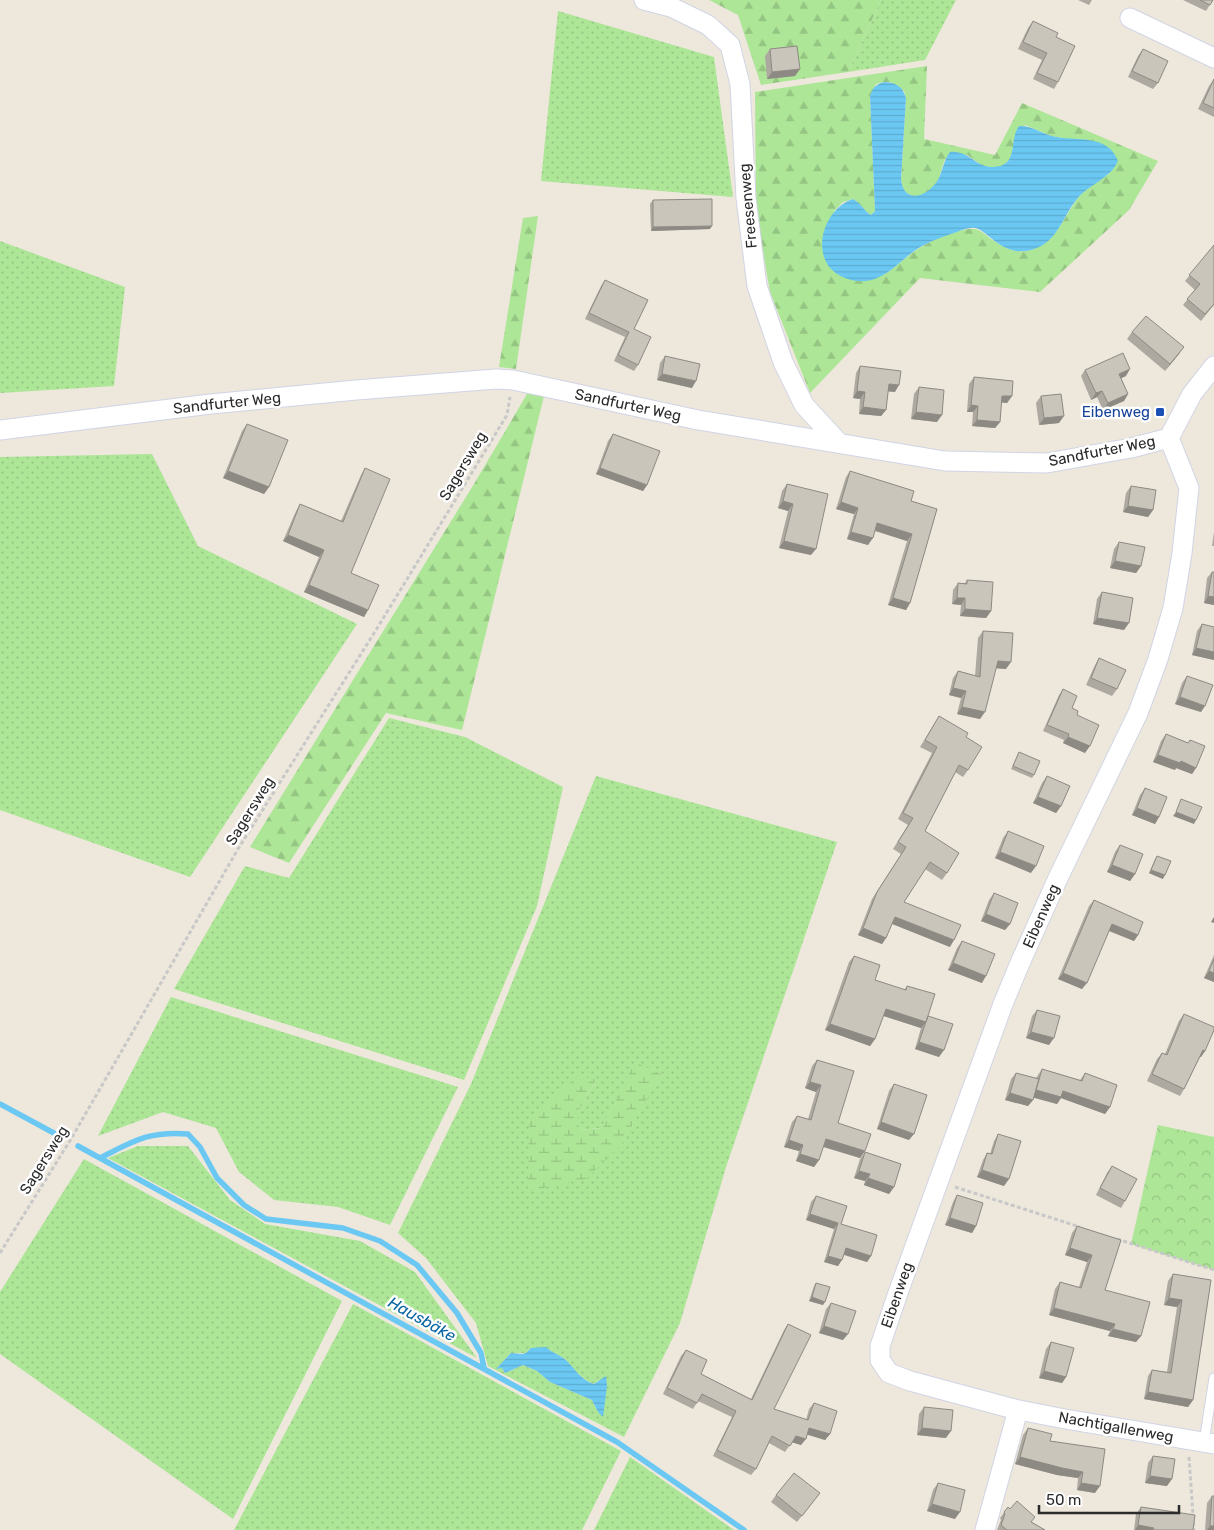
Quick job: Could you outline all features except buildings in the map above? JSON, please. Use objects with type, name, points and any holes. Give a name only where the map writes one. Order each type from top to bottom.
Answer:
[{"type":"street","name":"Freesenweg","points":[[644,0],[671,7],[708,25],[730,45],[740,84],[746,198],[757,286],[783,362],[804,405],[839,443]]},
{"type":"street","points":[[1130,18],[1214,58]]},
{"type":"street","name":"Sandfurter Weg","points":[[0,430],[221,403],[496,379],[513,380],[698,420],[945,461],[1047,463],[1131,448],[1169,438],[1192,394],[1214,366]]},
{"type":"street","name":"Eibenweg","points":[[910,1381],[889,1373],[880,1360],[880,1346],[938,1181],[1020,962],[1103,782],[1138,712],[1158,659],[1173,608],[1190,488],[1169,438]]},
{"type":"street","name":"Nachtigallenweg","points":[[910,1381],[1018,1410],[1202,1442]]},
{"type":"street","points":[[985,1530],[1018,1410]]},
{"type":"lane","points":[[1202,1442],[1214,1378]]},
{"type":"path","name":"Sagersweg","points":[[0,1254],[71,1139],[238,849],[381,622],[507,415],[513,380]]},
{"type":"path","points":[[938,1181],[1085,1229]]},
{"type":"path","points":[[1113,1238],[1214,1270]]},
{"type":"path","points":[[1194,1530],[1202,1442]]},
{"type":"green space","points":[[709,0],[881,0],[848,72],[761,85],[738,15]]},
{"type":"green space","points":[[881,0],[956,0],[925,60],[848,72]]},
{"type":"green space","points":[[558,11],[714,57],[733,197],[541,181]]},
{"type":"green space","points":[[927,66],[924,139],[995,155],[1022,103],[1158,161],[1129,210],[1040,292],[920,278],[810,393],[770,292],[756,212],[755,92]],"holes":[[[890,82],[904,91],[906,98],[901,179],[906,192],[911,195],[922,195],[933,188],[945,159],[967,155],[983,166],[992,168],[1003,166],[1011,158],[1013,148],[1025,125],[1051,136],[1062,138],[1110,173],[1082,193],[1053,236],[1037,248],[1024,251],[1012,250],[1000,245],[979,230],[961,230],[924,245],[883,275],[860,280],[834,211],[843,202],[853,199],[871,215],[875,211],[870,96],[876,84]]]},
{"type":"green space","points":[[538,216],[516,369],[499,367],[523,218]]},
{"type":"green space","points":[[0,241],[125,287],[114,386],[0,393]]},
{"type":"green space","points":[[530,389],[545,392],[462,730],[386,713],[289,863],[250,847],[474,484]]},
{"type":"green space","points":[[152,454],[198,546],[357,624],[190,877],[0,810],[0,457]]},
{"type":"green space","points":[[389,718],[465,737],[563,787],[537,906],[464,1080],[174,989],[245,866],[289,878]]},
{"type":"green space","points":[[596,776],[837,842],[726,1167],[680,1323],[624,1437],[488,1366],[476,1323],[426,1258],[398,1233],[471,1084]],"holes":[[[635,1063],[660,1074],[621,1145],[529,1121],[596,1080],[578,1112],[578,1130],[602,1128]],[[531,1348],[546,1348],[565,1359],[587,1381],[594,1384],[599,1380],[598,1412],[592,1400],[550,1382],[537,1371],[523,1365],[505,1373],[502,1368],[497,1368],[511,1353],[526,1353]]]},
{"type":"green space","points":[[171,997],[458,1087],[390,1225],[338,1207],[274,1200],[239,1172],[216,1128],[163,1112],[98,1136]]},
{"type":"green space","points":[[635,1062],[661,1074],[621,1145],[586,1179],[528,1191],[529,1121],[579,1075],[596,1080],[578,1112],[579,1130],[602,1128]]},
{"type":"green space","points":[[1158,1125],[1214,1137],[1214,1270],[1131,1244]]},
{"type":"green space","points":[[138,1146],[188,1146],[230,1200],[265,1224],[360,1241],[415,1272],[477,1358],[108,1158]]},
{"type":"green space","points":[[84,1159],[342,1301],[233,1519],[0,1354],[0,1292]]},
{"type":"green space","points":[[353,1304],[621,1451],[582,1530],[234,1530]]},
{"type":"green space","points":[[630,1457],[734,1530],[594,1530]]},
{"type":"water","points":[[884,82],[898,86],[906,98],[901,179],[905,192],[909,195],[914,196],[925,193],[935,184],[940,177],[945,160],[950,152],[957,152],[967,156],[987,167],[1001,166],[1010,158],[1019,126],[1032,128],[1061,138],[1099,142],[1113,152],[1118,161],[1105,177],[1087,189],[1077,199],[1054,235],[1043,245],[1029,251],[1016,251],[1003,247],[984,232],[970,228],[939,238],[922,246],[878,278],[869,281],[858,281],[845,278],[833,271],[826,261],[822,249],[823,237],[826,225],[833,214],[842,205],[853,199],[871,215],[875,211],[870,96],[872,90],[878,84]]},
{"type":"water","points":[[546,1347],[565,1359],[589,1382],[594,1384],[606,1376],[607,1386],[603,1417],[592,1400],[550,1382],[537,1371],[523,1365],[505,1373],[502,1368],[496,1369],[511,1353],[522,1354],[531,1348]]},
{"type":"waterway","name":"Hausbäke","points":[[0,1104],[63,1138]]},
{"type":"waterway","points":[[100,1158],[142,1138],[162,1134],[188,1134],[200,1147],[217,1178],[244,1205],[266,1219],[343,1228],[380,1241],[417,1265],[457,1313],[481,1353],[484,1368]]},
{"type":"waterway","name":"Hausbäke","points":[[78,1146],[617,1442],[744,1530]]},
{"type":"place","name":"Eibenweg","points":[[1160,412]]}]
